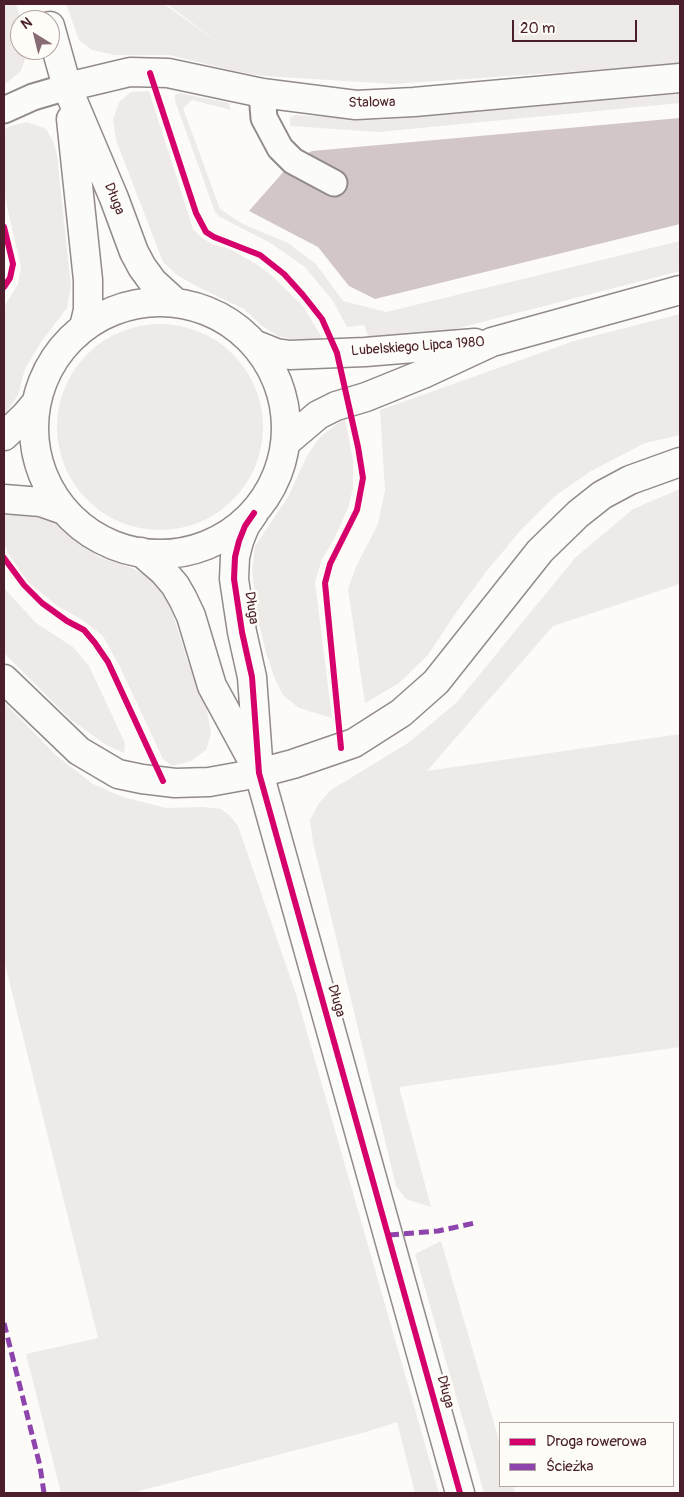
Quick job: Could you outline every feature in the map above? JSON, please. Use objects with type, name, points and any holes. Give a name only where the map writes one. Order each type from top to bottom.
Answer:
[{"type":"street","name":"Długa","points":[[59,60],[67,87],[114,198],[134,252],[153,282],[175,302]]},
{"type":"street","name":"Stalowa","points":[[67,87],[130,72],[168,73],[262,93],[356,105],[414,102],[680,78]]},
{"type":"street","name":"Długa","points":[[67,87],[88,280],[88,310],[84,327]]},
{"type":"street","name":"Lubelskiego Lipca 1980","points":[[285,444],[318,415],[336,406],[366,397],[492,342],[680,290]]},
{"type":"street","points":[[143,302],[175,302],[201,308],[225,319],[247,335],[266,358],[275,374],[281,391],[287,426],[278,474],[254,513],[238,527],[202,547],[183,552],[162,554],[141,552],[116,546],[83,528],[64,510],[49,489],[39,466],[34,428],[36,403],[44,378],[57,355],[74,335],[112,311],[127,306],[143,302]]},
{"type":"street","name":"Lubelskiego Lipca 1980","points":[[256,345],[276,353],[290,355],[364,352],[492,342]]},
{"type":"street","points":[[4,436],[36,403]]},
{"type":"street","points":[[4,679],[79,751],[118,774],[142,779],[175,782],[209,782],[259,773],[293,764],[354,743],[401,713],[436,682],[540,551],[578,514],[602,495],[630,480],[680,462]]},
{"type":"street","points":[[4,499],[41,502],[64,510]]},
{"type":"street","name":"Długa","points":[[254,513],[245,526],[239,541],[235,557],[234,579],[242,632],[252,678],[259,773],[460,1493]]},
{"type":"street","name":"Długa","points":[[141,552],[175,584],[183,598],[191,616],[212,686],[259,773]]},
{"type":"lane","points":[[4,110],[32,97],[67,87]]},
{"type":"lane","points":[[262,93],[264,118],[280,148],[293,161],[334,183]]},
{"type":"shaded area","points":[[4,4],[16,4],[18,10],[10,10],[10,60],[25,60],[21,71],[4,85]]},
{"type":"shaded area","points":[[66,4],[164,4],[222,45],[167,4],[680,4],[680,64],[394,84],[264,76],[169,55],[115,55],[92,50],[79,40]]},
{"type":"shaded area","points":[[149,91],[193,229],[212,244],[230,249],[270,274],[303,306],[324,341],[299,341],[278,336],[262,326],[244,309],[177,275],[163,262],[116,140],[113,120],[119,102],[131,92]]},
{"type":"shaded area","points":[[180,93],[229,103],[231,110],[192,100],[183,108],[220,209],[243,224],[288,243],[316,264],[343,301],[386,312],[680,241],[680,271],[432,335],[369,338],[364,325],[347,327],[333,301],[305,267],[272,244],[220,217],[215,212],[175,101],[175,95]]},
{"type":"shaded area","points":[[680,94],[680,103],[379,132],[290,126],[290,117],[295,115],[382,120]]},
{"type":"shaded area","points":[[680,118],[680,224],[375,299],[349,286],[318,247],[249,211],[293,161],[312,151]]},
{"type":"shaded area","points":[[27,122],[46,129],[53,141],[57,155],[71,287],[67,308],[41,342],[25,369],[18,395],[4,416],[4,307],[18,284],[21,267],[4,193],[4,130],[10,126]]},
{"type":"shaded area","points":[[680,314],[680,435],[645,443],[591,471],[555,496],[520,531],[486,572],[428,655],[399,683],[365,703],[348,589],[356,567],[378,524],[385,490],[380,410],[574,341]]},
{"type":"shaded area","points":[[160,324],[180,326],[199,332],[225,348],[239,362],[255,388],[261,407],[263,427],[261,447],[255,466],[239,492],[225,506],[199,522],[180,528],[160,530],[140,528],[121,522],[95,506],[81,492],[65,466],[59,447],[57,427],[59,407],[65,388],[81,362],[95,348],[121,332],[140,326]]},
{"type":"shaded area","points":[[345,418],[353,460],[353,489],[348,508],[334,539],[322,559],[315,582],[332,718],[299,708],[283,695],[266,653],[257,614],[252,571],[255,546],[288,497],[307,456],[320,437]]},
{"type":"shaded area","points":[[680,489],[680,584],[553,626],[427,771],[680,734],[680,1047],[399,1087],[431,1207],[406,1199],[396,1186],[313,842],[310,820],[319,803],[331,790],[408,743],[457,702],[575,558],[633,509]]},
{"type":"shaded area","points":[[31,512],[53,521],[67,531],[79,544],[99,557],[132,568],[147,576],[160,590],[171,609],[188,662],[207,710],[211,734],[206,750],[191,761],[172,766],[163,759],[120,667],[103,636],[84,621],[56,605],[28,582],[8,553],[4,542],[4,513]]},
{"type":"shaded area","points":[[4,588],[36,623],[73,647],[89,666],[125,743],[124,753],[106,745],[70,719],[4,653]]},
{"type":"shaded area","points":[[4,702],[57,756],[93,784],[123,797],[166,808],[202,807],[221,809],[238,826],[296,994],[439,1493],[415,1493],[397,1422],[366,1432],[139,1491],[139,1493],[61,1493],[26,1354],[98,1338],[4,960]]},
{"type":"shaded area","points":[[441,1241],[499,1441],[499,1487],[513,1487],[515,1493],[484,1493],[415,1254]]},
{"type":"marked path","points":[[389,1235],[438,1231],[475,1223]]},
{"type":"marked path","points":[[4,1323],[40,1466],[44,1493]]},
{"type":"cycle path","points":[[150,73],[196,213],[206,232],[260,255],[284,274],[322,319],[337,353],[363,478],[357,510],[330,564],[325,583],[341,748]]},
{"type":"cycle path","points":[[4,227],[13,264],[10,278],[4,287]]},
{"type":"cycle path","points":[[254,513],[245,526],[239,541],[235,557],[234,579],[242,632],[252,677],[259,773],[460,1493]]},
{"type":"cycle path","points":[[4,558],[24,585],[42,603],[67,621],[84,630],[95,643],[108,662],[163,781]]}]
